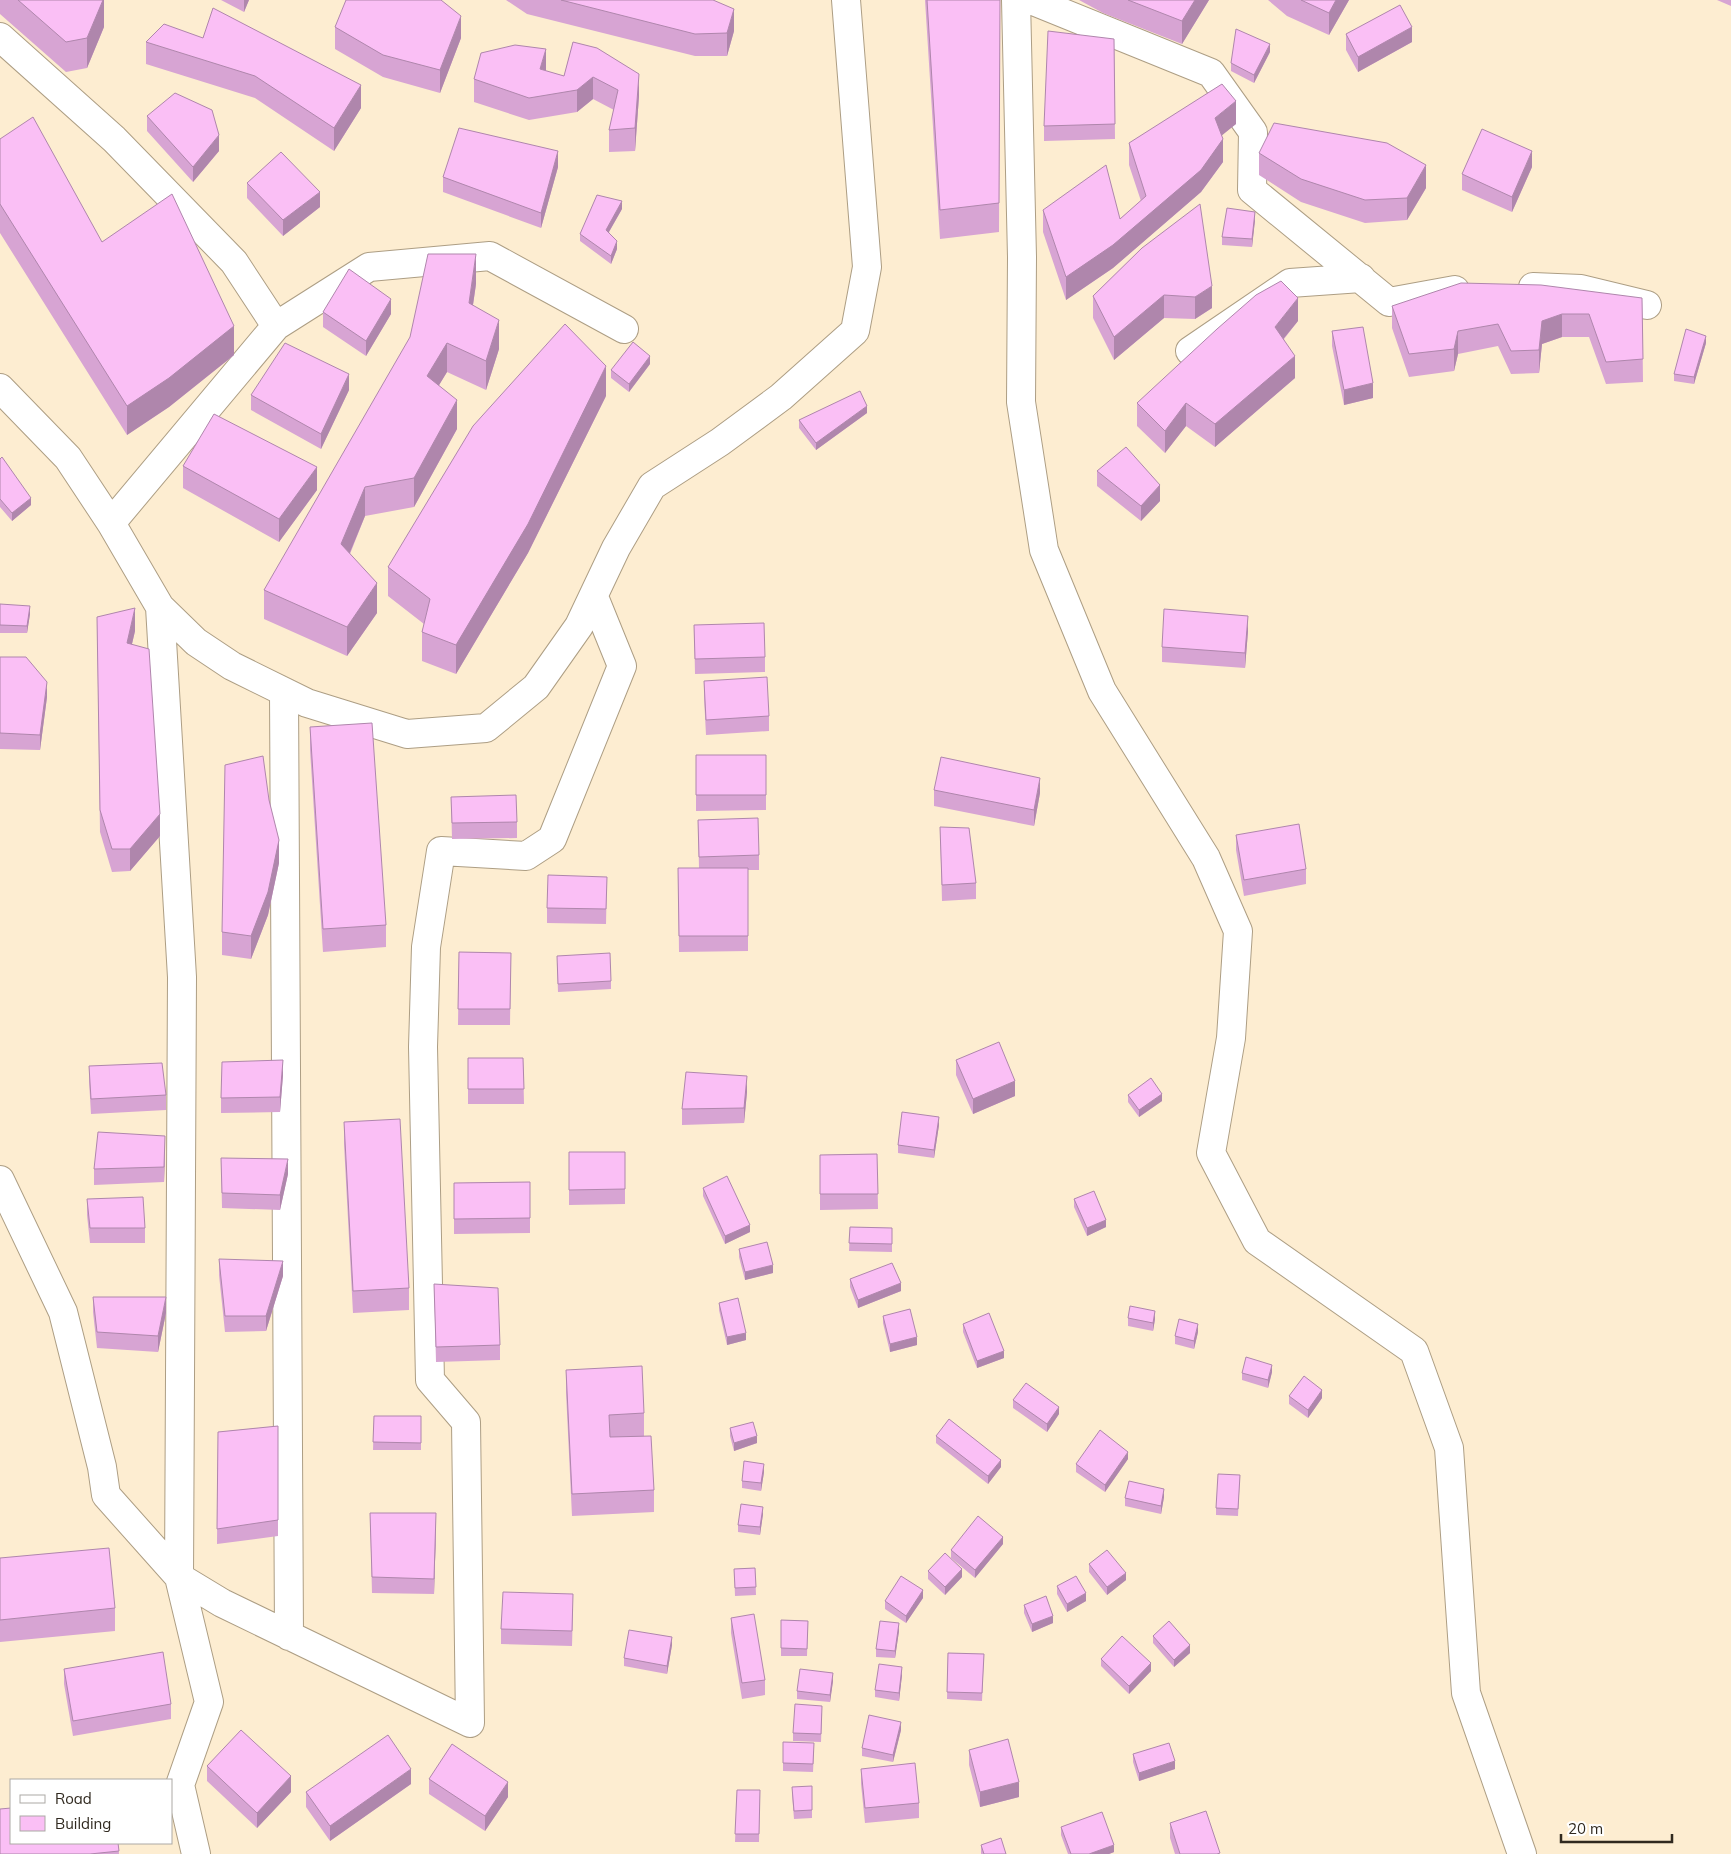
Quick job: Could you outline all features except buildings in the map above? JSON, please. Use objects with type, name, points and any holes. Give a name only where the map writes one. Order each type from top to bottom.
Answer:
[{"type":"street","points":[[0,388],[68,458],[111,522],[160,608],[196,642],[232,666],[307,703],[407,734],[486,728],[536,687],[579,626],[616,548],[652,486],[720,442],[773,402],[854,331],[866,267],[846,0]]},
{"type":"street","points":[[1016,0],[1022,257],[1021,402],[1044,550],[1102,692],[1206,858],[1238,931],[1231,1038],[1210,1153],[1257,1241],[1414,1351],[1449,1448],[1466,1694],[1522,1854]]},
{"type":"street","points":[[1031,0],[1211,73],[1253,132],[1252,190],[1389,302],[1481,286]]},
{"type":"street","points":[[0,37],[114,139],[234,262],[276,326]]},
{"type":"street","points":[[111,522],[276,326],[369,266],[490,256],[624,329]]},
{"type":"street","points":[[1190,351],[1290,283],[1361,278]]},
{"type":"street","points":[[1508,286],[1581,289],[1647,306]]},
{"type":"street","points":[[0,1180],[63,1312],[102,1467],[106,1495],[178,1577],[222,1603],[470,1723],[466,1422],[430,1380],[423,1047],[426,947],[442,851],[526,856],[552,839],[622,666],[594,597]]},
{"type":"street","points":[[160,608],[182,977],[178,1577],[209,1702],[180,1785],[196,1854]]},
{"type":"street","points":[[284,692],[289,1636]]}]
